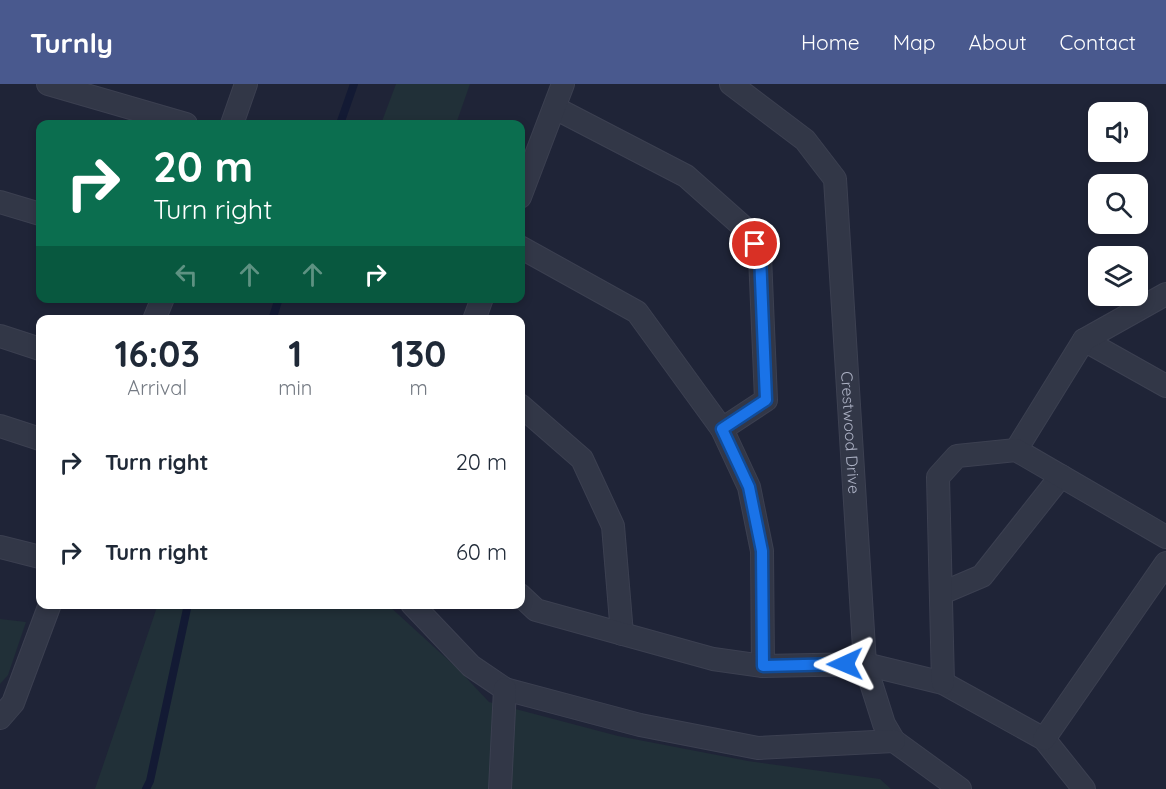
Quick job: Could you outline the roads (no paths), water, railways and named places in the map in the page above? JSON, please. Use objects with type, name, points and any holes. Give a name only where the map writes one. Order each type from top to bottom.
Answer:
[{"type":"street","points":[[48,84],[172,120]]},
{"type":"street","points":[[233,120],[246,84]]},
{"type":"street","points":[[525,184],[563,84]]},
{"type":"street","name":"Crestwood Drive","points":[[731,84],[805,140],[835,179],[865,664],[884,724],[894,741],[960,789]]},
{"type":"street","points":[[555,108],[686,176],[750,232],[760,255],[766,400],[722,429]]},
{"type":"street","points":[[0,202],[36,213]]},
{"type":"street","points":[[525,250],[637,312],[722,429],[749,487],[762,551],[763,666]]},
{"type":"street","points":[[1016,450],[1084,340],[1166,294]]},
{"type":"street","points":[[0,336],[36,348]]},
{"type":"street","points":[[1084,340],[1166,386]]},
{"type":"street","points":[[525,409],[582,459],[613,526],[622,634]]},
{"type":"street","points":[[0,426],[36,438]]},
{"type":"street","points":[[943,683],[938,477],[957,456],[1016,450],[1166,537]]},
{"type":"street","points":[[942,593],[982,576],[1061,476]]},
{"type":"street","points":[[0,547],[36,555]]},
{"type":"street","points":[[1044,739],[1166,563]]},
{"type":"street","points":[[525,600],[536,610],[713,658],[763,666],[865,664],[943,683],[1044,739],[1084,789]]},
{"type":"street","points":[[0,718],[13,703],[48,609]]},
{"type":"street","points":[[417,609],[471,666],[505,689],[640,725],[758,748],[894,741]]},
{"type":"street","points":[[500,789],[505,689]]},
{"type":"waterway","points":[[341,120],[354,84]]},
{"type":"waterway","points":[[274,315],[277,303]]},
{"type":"waterway","points":[[146,789],[150,781],[187,609]]}]
